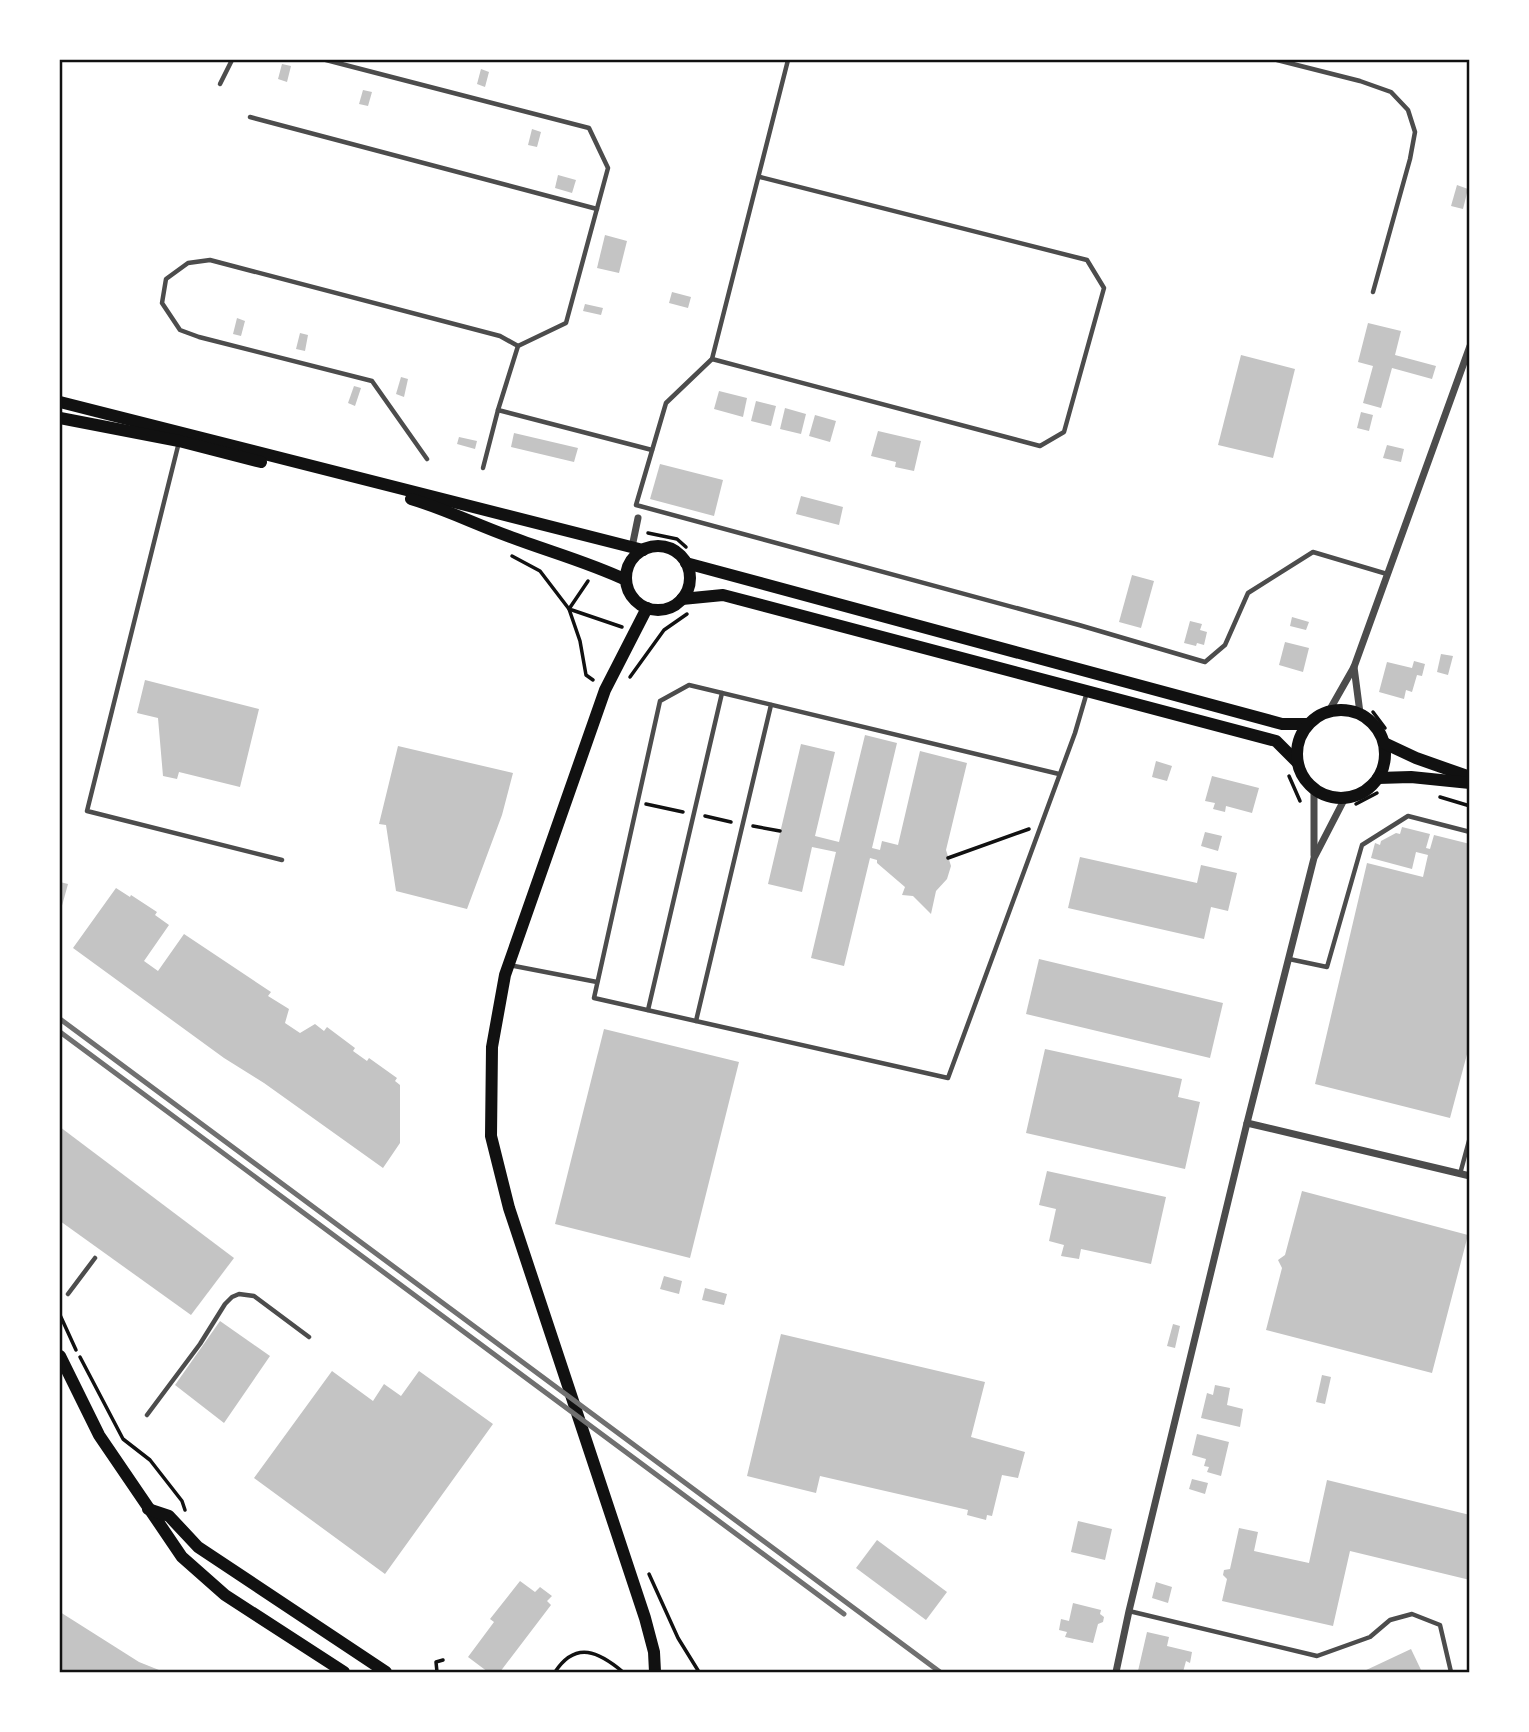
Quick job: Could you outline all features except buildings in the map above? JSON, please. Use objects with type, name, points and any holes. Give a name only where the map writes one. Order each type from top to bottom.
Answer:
[{"type":"main road","points":[[60,402],[638,548],[652,546],[672,549],[686,563],[1282,724],[1308,724]]},
{"type":"main road","points":[[60,418],[179,441],[438,507],[508,536],[599,567],[626,580]]},
{"type":"main road","points":[[638,548],[630,562],[626,580],[632,597],[647,608],[666,609],[682,599],[723,595],[1276,741],[1297,762]]},
{"type":"main road","points":[[682,599],[690,581],[686,563]]},
{"type":"main road","points":[[647,608],[606,690],[509,965],[492,1046],[491,1136],[509,1208],[651,1637],[655,1672]]},
{"type":"main road","points":[[1383,783],[1384,743],[1379,731],[1360,713],[1350,710],[1329,711],[1308,724],[1300,735],[1297,762],[1301,772],[1314,789],[1347,804],[1369,788],[1411,777],[1469,783]]},
{"type":"main road","points":[[1384,743],[1469,777]]},
{"type":"main road","points":[[60,1356],[99,1435],[182,1558],[225,1595],[344,1672]]},
{"type":"main road","points":[[148,1509],[169,1516],[198,1547],[386,1672]]},
{"type":"street","points":[[1329,711],[1354,667],[1469,346]]},
{"type":"street","points":[[638,518],[638,548]]},
{"type":"street","points":[[1354,667],[1360,713]]},
{"type":"street","points":[[1116,1672],[1247,1123],[1314,858],[1314,789]]},
{"type":"street","points":[[1314,858],[1347,804]]},
{"type":"street","points":[[1247,1123],[1469,1176]]},
{"type":"lane","points":[[220,85],[232,60]]},
{"type":"lane","points":[[326,60],[589,128],[608,168],[566,323],[518,346],[483,468]]},
{"type":"lane","points":[[638,518],[636,505],[666,403],[712,359],[788,60]]},
{"type":"lane","points":[[1278,60],[1360,81],[1391,92],[1408,110],[1415,132],[1410,159],[1373,292]]},
{"type":"lane","points":[[250,117],[597,209]]},
{"type":"lane","points":[[712,359],[1040,446],[1064,432],[1104,288],[1087,260],[760,177]]},
{"type":"lane","points":[[427,459],[372,381],[180,330],[162,303],[166,279],[188,263],[210,260],[500,336],[518,346]]},
{"type":"lane","points":[[498,410],[652,450]]},
{"type":"lane","points":[[179,441],[87,811],[282,860]]},
{"type":"lane","points":[[636,505],[1079,625],[1205,662],[1225,645],[1248,593],[1313,552],[1387,574]]},
{"type":"lane","points":[[1059,774],[689,685],[660,701],[594,998],[948,1078],[1041,825],[1059,774],[1087,691]]},
{"type":"lane","points":[[648,1010],[722,693]]},
{"type":"lane","points":[[696,1021],[771,705]]},
{"type":"lane","points":[[1289,959],[1327,967],[1362,845],[1408,816],[1469,832]]},
{"type":"lane","points":[[509,965],[597,982]]},
{"type":"lane","points":[[1460,1174],[1469,1137]]},
{"type":"lane","points":[[68,1294],[95,1258]]},
{"type":"lane","points":[[147,1415],[232,1297],[239,1294],[254,1296],[309,1337]]},
{"type":"lane","points":[[1129,1611],[1317,1656],[1370,1637],[1390,1620],[1412,1614],[1440,1625],[1451,1672]]},
{"type":"path","points":[[504,551],[540,571],[569,609],[580,641],[586,675],[606,690]]},
{"type":"path","points":[[569,609],[599,567]]},
{"type":"path","points":[[569,609],[656,642]]},
{"type":"path","points":[[1288,773],[1302,805]]},
{"type":"path","points":[[1347,804],[1358,802],[1383,783]]},
{"type":"path","points":[[1432,794],[1469,806]]},
{"type":"path","points":[[637,803],[780,831]]},
{"type":"path","points":[[948,858],[1041,825]]},
{"type":"path","points":[[60,1315],[123,1439],[150,1460],[182,1501]]},
{"type":"path","points":[[646,1568],[678,1637],[699,1672]]},
{"type":"path","points":[[555,1672],[571,1655],[589,1652],[609,1661],[623,1672]]},
{"type":"path","points":[[437,1672],[436,1662],[443,1660]]},
{"type":"railway","points":[[60,1019],[940,1672]]},
{"type":"railway","points":[[60,1032],[844,1614]]}]
